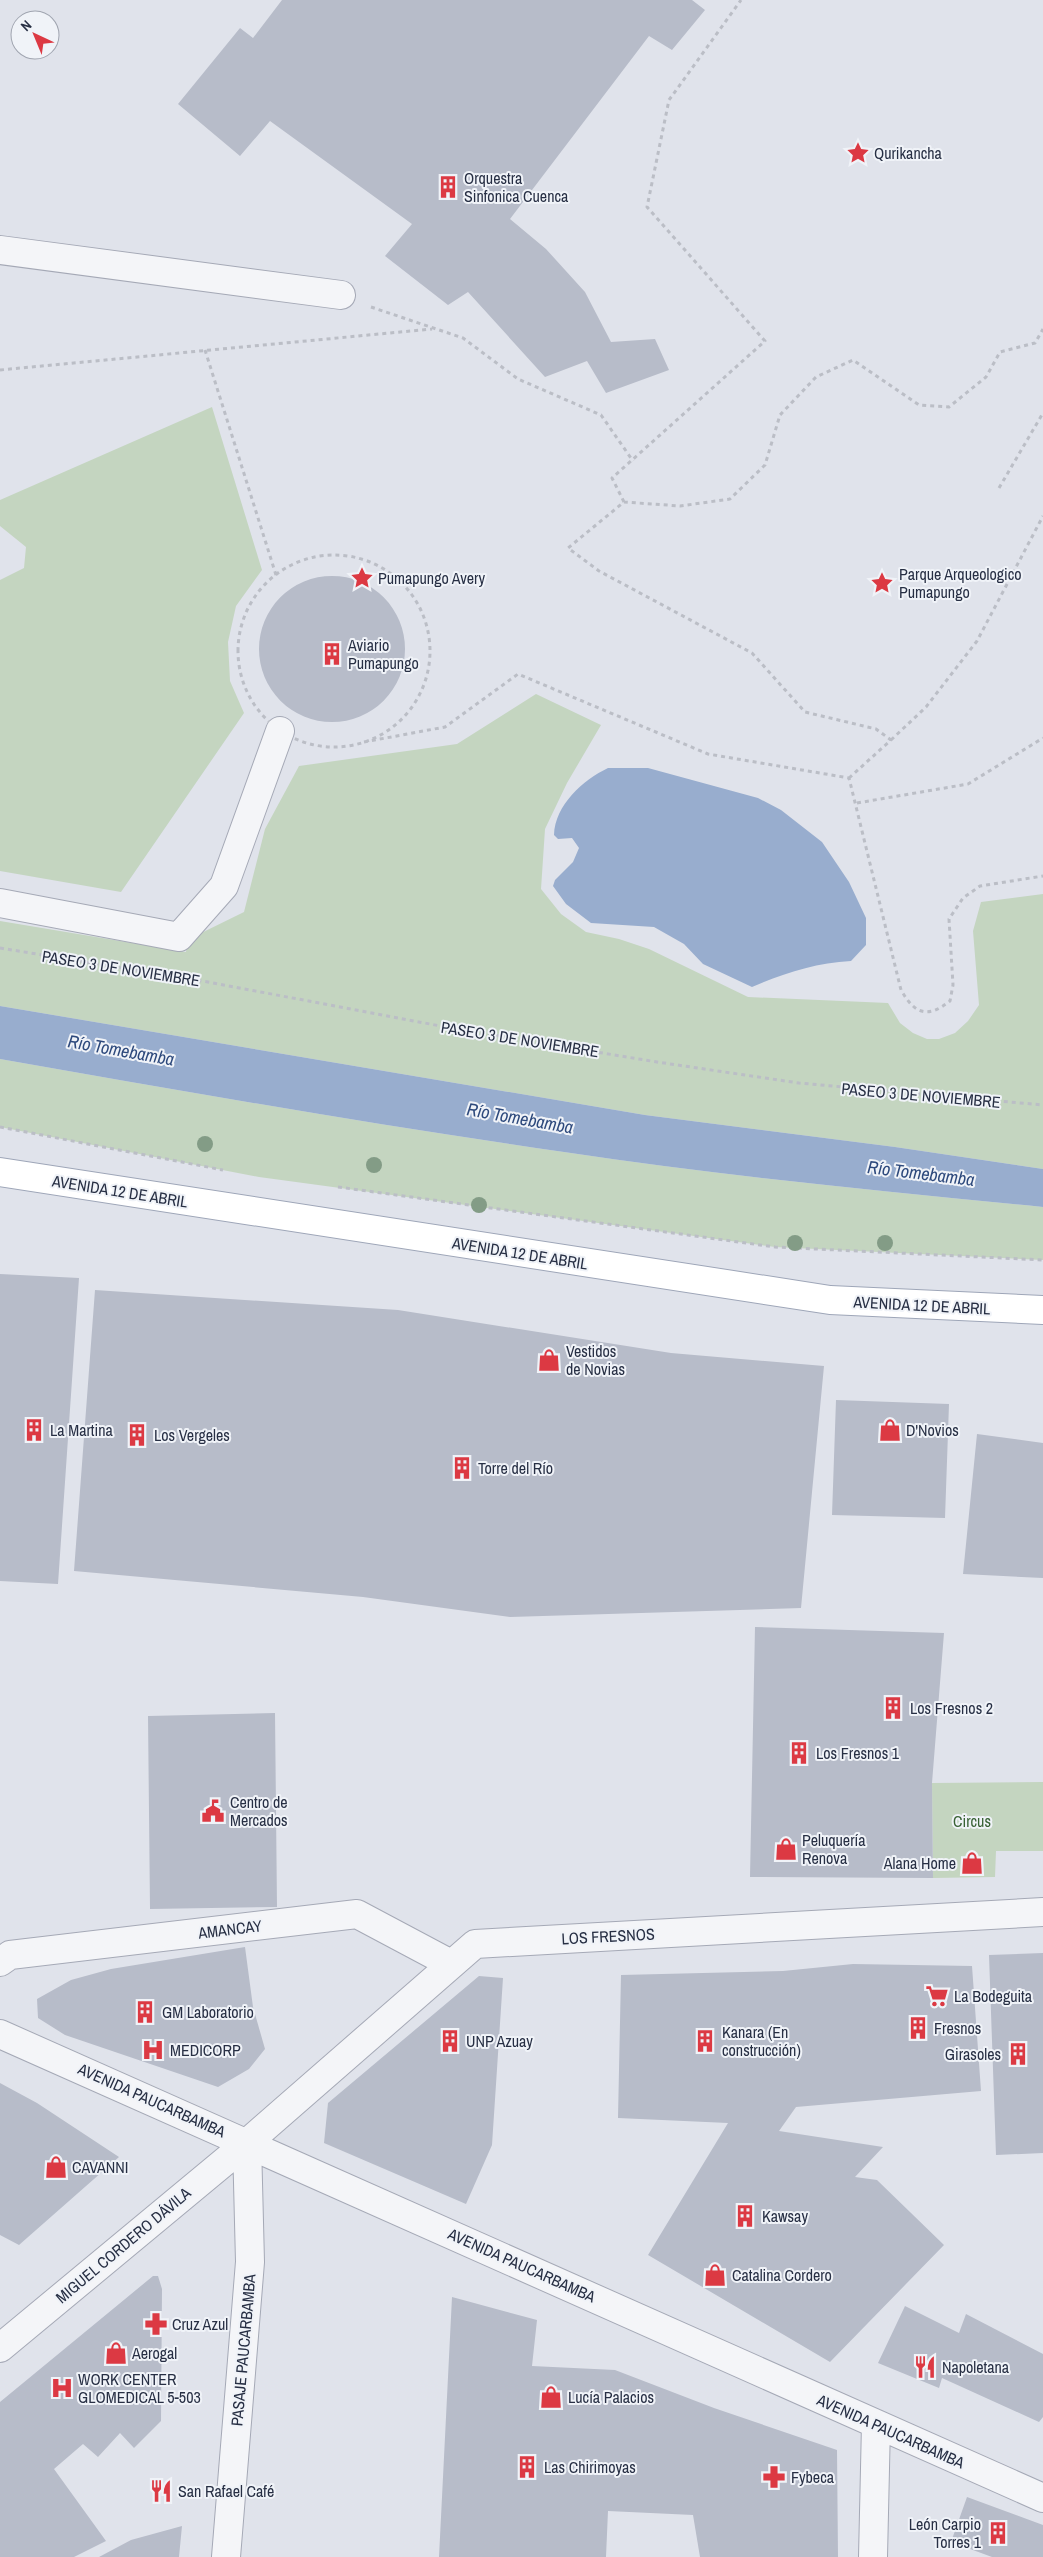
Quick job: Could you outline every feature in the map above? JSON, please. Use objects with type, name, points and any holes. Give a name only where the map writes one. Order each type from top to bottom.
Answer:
[{"type":"main road","name":"AVENIDA 12 DE ABRIL","points":[[0,1172],[830,1300],[1043,1310]]},
{"type":"street","points":[[0,250],[341,296]]},
{"type":"street","points":[[0,903],[179,937],[224,886],[280,731]]},
{"type":"street","name":"LOS FRESNOS","points":[[247,2142],[475,1944],[1043,1912]]},
{"type":"street","name":"AMANCAY","points":[[0,1962],[10,1955],[356,1914],[450,1964]]},
{"type":"street","name":"AVENIDA PAUCARBAMBA","points":[[0,2034],[247,2142],[1043,2498]]},
{"type":"street","name":"MIGUEL CORDERO DÁVILA","points":[[0,2348],[247,2142]]},
{"type":"street","name":"PASAJE PAUCARBAMBA","points":[[226,2557],[250,2262],[247,2142]]},
{"type":"street","points":[[873,2557],[876,2424]]},
{"type":"path","points":[[624,502],[612,478],[765,342],[647,207],[669,100],[741,0]]},
{"type":"path","points":[[341,296],[432,329],[463,338],[518,379],[601,415],[633,461]]},
{"type":"path","points":[[0,370],[432,329]]},
{"type":"path","points":[[891,740],[876,729],[806,712],[752,653],[599,571],[568,548],[624,502],[680,506],[730,499],[765,465],[780,415],[816,377],[853,360],[919,405],[950,407],[986,377],[1000,352],[1035,343],[1043,329]]},
{"type":"path","points":[[205,350],[276,575]]},
{"type":"path","points":[[999,488],[1043,413]]},
{"type":"path","points":[[849,778],[926,707],[977,641],[1043,516]]},
{"type":"path","points":[[364,742],[394,727],[414,704],[428,676],[431,645],[424,614],[408,588],[384,567],[356,556],[323,555],[292,564],[265,583],[246,611],[238,643],[240,675],[254,705],[280,731],[305,744],[336,748],[444,727],[518,674],[708,754],[849,778]]},
{"type":"path","points":[[857,803],[968,784],[1043,738]]},
{"type":"path","points":[[849,778],[857,803],[901,990],[908,1002],[918,1010],[927,1013],[939,1010],[950,1001],[953,986],[949,919],[963,898],[980,886],[1043,876]]},
{"type":"path","name":"PASEO 3 DE NOVIEMBRE","points":[[0,948],[208,982],[442,1027],[656,1062],[799,1083],[1043,1105]]},
{"type":"path","points":[[0,1127],[230,1171]]},
{"type":"path","points":[[337,1187],[775,1247],[1043,1260]]},
{"type":"green space","points":[[212,407],[262,570],[236,606],[228,642],[230,681],[244,713],[121,892],[0,871],[0,580],[24,568],[26,547],[0,526],[0,500]]},
{"type":"green space","points":[[536,694],[601,725],[567,783],[545,829],[541,889],[561,914],[586,932],[619,939],[649,949],[748,997],[888,1003],[900,1023],[913,1033],[927,1039],[939,1039],[955,1033],[968,1021],[979,1005],[973,931],[981,902],[1043,894],[1043,1169],[895,1147],[645,1115],[0,1006],[0,921],[186,952],[187,940],[244,912],[265,829],[299,766],[457,744]]},
{"type":"green space","points":[[0,1059],[352,1119],[624,1161],[1043,1207],[1043,1260],[775,1247],[259,1177],[0,1127]]},
{"type":"green space","name":"Circus","points":[[1043,1782],[1043,1851],[996,1851],[995,1877],[933,1878],[932,1783]]},
{"type":"water","points":[[608,768],[648,768],[758,798],[781,810],[822,842],[849,882],[866,918],[866,945],[851,961],[825,964],[800,970],[752,987],[703,964],[684,944],[654,927],[591,923],[566,904],[553,886],[555,880],[573,862],[579,848],[572,838],[558,839],[554,835],[559,814],[572,795],[589,779]]},
{"type":"water","name":"Río Tomebamba","points":[[0,1006],[645,1115],[895,1147],[1043,1169],[1043,1207],[624,1161],[352,1119],[0,1059]]},
{"type":"building","name":"Orquestra Sinfonica Cuenca","points":[[282,0],[692,0],[705,10],[672,50],[649,36],[510,219],[546,249],[585,292],[611,342],[655,339],[669,370],[606,393],[587,361],[545,377],[468,292],[448,305],[385,256],[412,224],[270,121],[240,156],[178,104],[240,28],[253,38]]},
{"type":"building","name":"Aviario Pumapungo","points":[[332,576],[360,581],[384,597],[400,621],[405,649],[400,677],[384,701],[360,717],[332,722],[304,717],[280,701],[264,677],[259,649],[264,621],[280,597],[304,581]]},
{"type":"building","name":"La Martina","points":[[0,1274],[79,1278],[58,1584],[0,1581]]},
{"type":"building","points":[[95,1290],[398,1310],[671,1353],[824,1366],[801,1608],[510,1617],[363,1597],[74,1571]]},
{"type":"building","points":[[836,1400],[949,1404],[945,1518],[832,1515]]},
{"type":"building","points":[[977,1434],[1043,1443],[1043,1578],[963,1574]]},
{"type":"building","points":[[755,1627],[944,1633],[932,1783],[933,1878],[750,1877]]},
{"type":"building","name":"Centro de Mercados","points":[[275,1713],[277,1907],[150,1909],[148,1716]]},
{"type":"building","name":"GM Laboratorio","points":[[245,1947],[253,2007],[265,2049],[249,2069],[218,2087],[65,2035],[38,2018],[37,1999],[71,1980],[111,1969]]},
{"type":"building","name":"Girasoles","points":[[1043,1953],[1043,2153],[996,2155],[989,1955]]},
{"type":"building","points":[[853,1964],[972,1966],[981,2091],[796,2107],[779,2131],[883,2147],[855,2177],[877,2180],[944,2245],[830,2362],[648,2255],[728,2123],[618,2118],[621,1975],[783,1971]]},
{"type":"building","name":"UNP Azuay","points":[[479,1976],[503,1978],[492,2145],[466,2204],[324,2143],[328,2103]]},
{"type":"building","name":"CAVANNI","points":[[0,2083],[37,2103],[119,2157],[19,2245],[0,2235]]},
{"type":"building","points":[[153,2276],[158,2276],[162,2289],[161,2421],[134,2448],[120,2433],[98,2457],[83,2444],[54,2469],[106,2541],[74,2557],[0,2557],[0,2402]]},
{"type":"building","points":[[452,2297],[537,2320],[532,2366],[615,2370],[714,2408],[837,2450],[838,2557],[700,2557],[693,2515],[608,2511],[606,2557],[439,2557]]},
{"type":"building","points":[[905,2306],[959,2333],[966,2314],[1043,2354],[1043,2417],[1039,2422],[942,2378],[939,2388],[878,2363]]},
{"type":"building","name":"León Carpio Torres 1","points":[[967,2497],[1043,2525],[1043,2557],[992,2557],[951,2542]]},
{"type":"building","points":[[182,2526],[179,2557],[99,2557],[131,2540]]},
{"type":"place","name":"Qurikancha","points":[[858,153]]},
{"type":"place","name":"Orquestra Sinfonica Cuenca","points":[[448,187]]},
{"type":"place","name":"Pumapungo Avery","points":[[362,578]]},
{"type":"place","name":"Parque Arqueologico Pumapungo","points":[[882,583]]},
{"type":"place","name":"Aviario Pumapungo","points":[[332,654]]},
{"type":"place","name":"Vestidos de Novias","points":[[549,1360]]},
{"type":"place","name":"La Martina","points":[[34,1430]]},
{"type":"place","name":"D'Novios","points":[[890,1430]]},
{"type":"place","name":"Los Vergeles","points":[[137,1435]]},
{"type":"place","name":"Torre del Río","points":[[462,1468]]},
{"type":"place","name":"Los Fresnos 2","points":[[893,1708]]},
{"type":"place","name":"Los Fresnos 1","points":[[799,1753]]},
{"type":"place","name":"Centro de Mercados","points":[[213,1811]]},
{"type":"place","name":"Peluquería Renova","points":[[786,1849]]},
{"type":"place","name":"Alana Home","points":[[972,1863]]},
{"type":"place","name":"La Bodeguita","points":[[937,1996]]},
{"type":"place","name":"GM Laboratorio","points":[[145,2012]]},
{"type":"place","name":"Fresnos","points":[[918,2028]]},
{"type":"place","name":"UNP Azuay","points":[[450,2041]]},
{"type":"place","name":"Kanara (En construcción)","points":[[705,2041]]},
{"type":"place","name":"MEDICORP","points":[[153,2050]]},
{"type":"place","name":"Girasoles","points":[[1018,2054]]},
{"type":"place","name":"CAVANNI","points":[[56,2167]]},
{"type":"place","name":"Kawsay","points":[[745,2216]]},
{"type":"place","name":"Catalina Cordero","points":[[715,2275]]},
{"type":"place","name":"Cruz Azul","points":[[156,2324]]},
{"type":"place","name":"Aerogal","points":[[116,2353]]},
{"type":"place","name":"Napoletana","points":[[925,2367]]},
{"type":"place","name":"WORK CENTER GLOMEDICAL 5-503","points":[[62,2388]]},
{"type":"place","name":"Lucía Palacios","points":[[551,2397]]},
{"type":"place","name":"Las Chirimoyas","points":[[527,2467]]},
{"type":"place","name":"Fybeca","points":[[774,2477]]},
{"type":"place","name":"San Rafael Café","points":[[161,2491]]},
{"type":"place","name":"León Carpio Torres 1","points":[[998,2533]]}]
